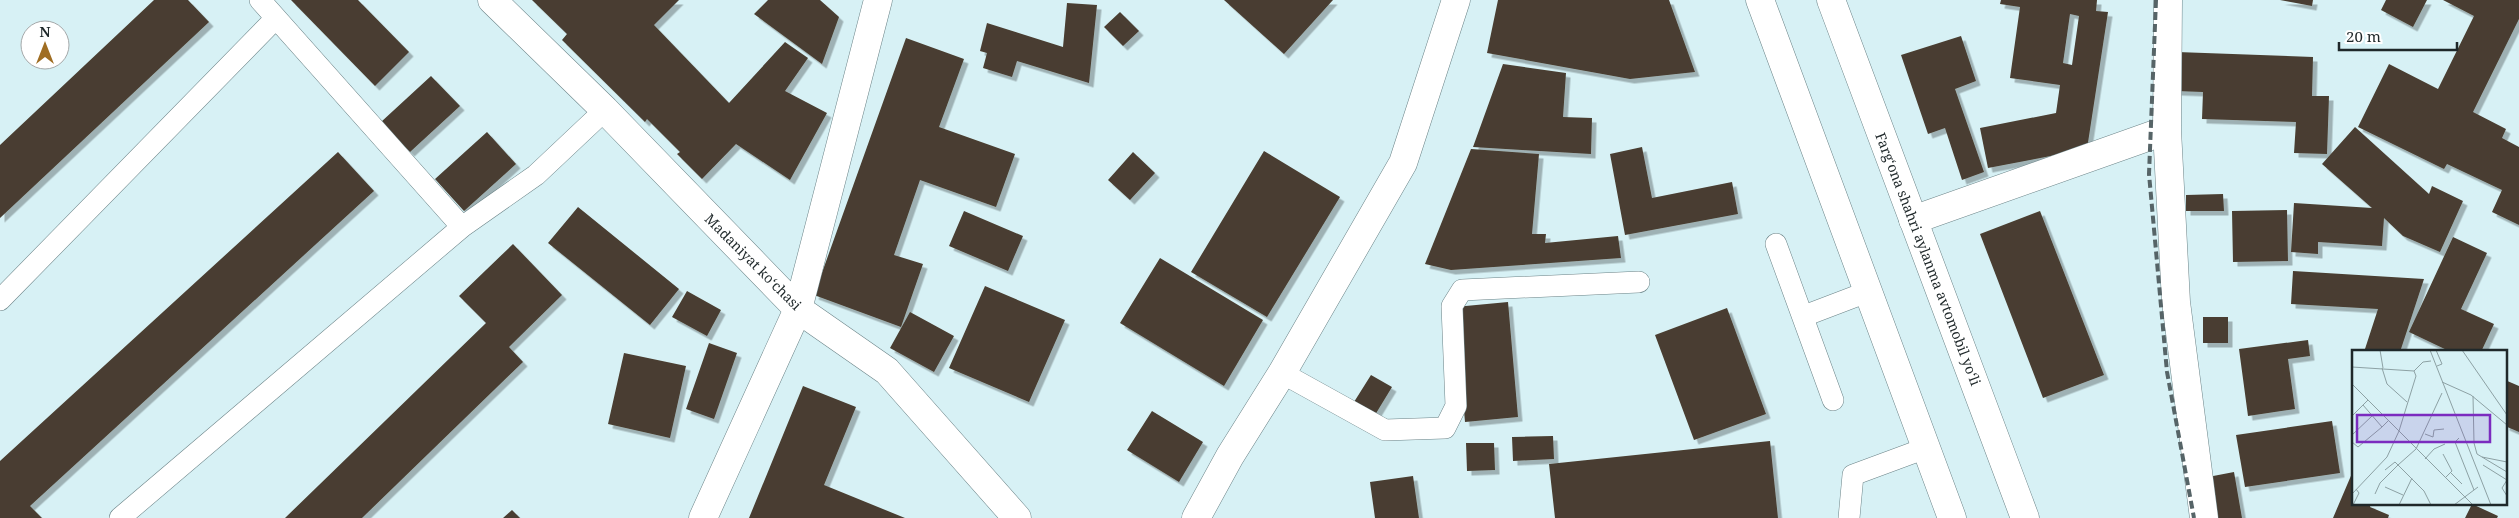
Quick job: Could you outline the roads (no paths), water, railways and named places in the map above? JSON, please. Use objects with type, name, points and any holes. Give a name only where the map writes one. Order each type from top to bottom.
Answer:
[{"type":"main road","name":"Madaniyat koʻchasi","points":[[492,0],[605,110],[798,309],[887,371],[1017,518]]},
{"type":"main road","points":[[703,518],[798,309],[878,0]]},
{"type":"main road","points":[[1196,518],[1230,456],[1282,373],[1403,163],[1456,0]]},
{"type":"main road","points":[[1760,0],[1952,518]]},
{"type":"main road","name":"Fargʻona shahri aylanma avtomobil yoʻli","points":[[1831,0],[2025,518]]},
{"type":"main road","points":[[2168,0],[2166,130],[2176,302],[2204,518]]},
{"type":"main road","points":[[1913,220],[2166,130]]},
{"type":"lane","points":[[260,0],[462,228]]},
{"type":"lane","points":[[0,300],[68,233],[276,18]]},
{"type":"lane","points":[[120,518],[462,228],[536,175],[605,110]]},
{"type":"lane","points":[[1776,244],[1804,316],[1833,400]]},
{"type":"lane","points":[[1282,373],[1385,430],[1445,428],[1456,406],[1452,306],[1462,290],[1639,282]]},
{"type":"lane","points":[[1804,316],[1867,292]]},
{"type":"lane","points":[[1849,518],[1853,475],[1926,448]]},
{"type":"railway","points":[[2156,0],[2149,174],[2167,372],[2194,518]]}]
